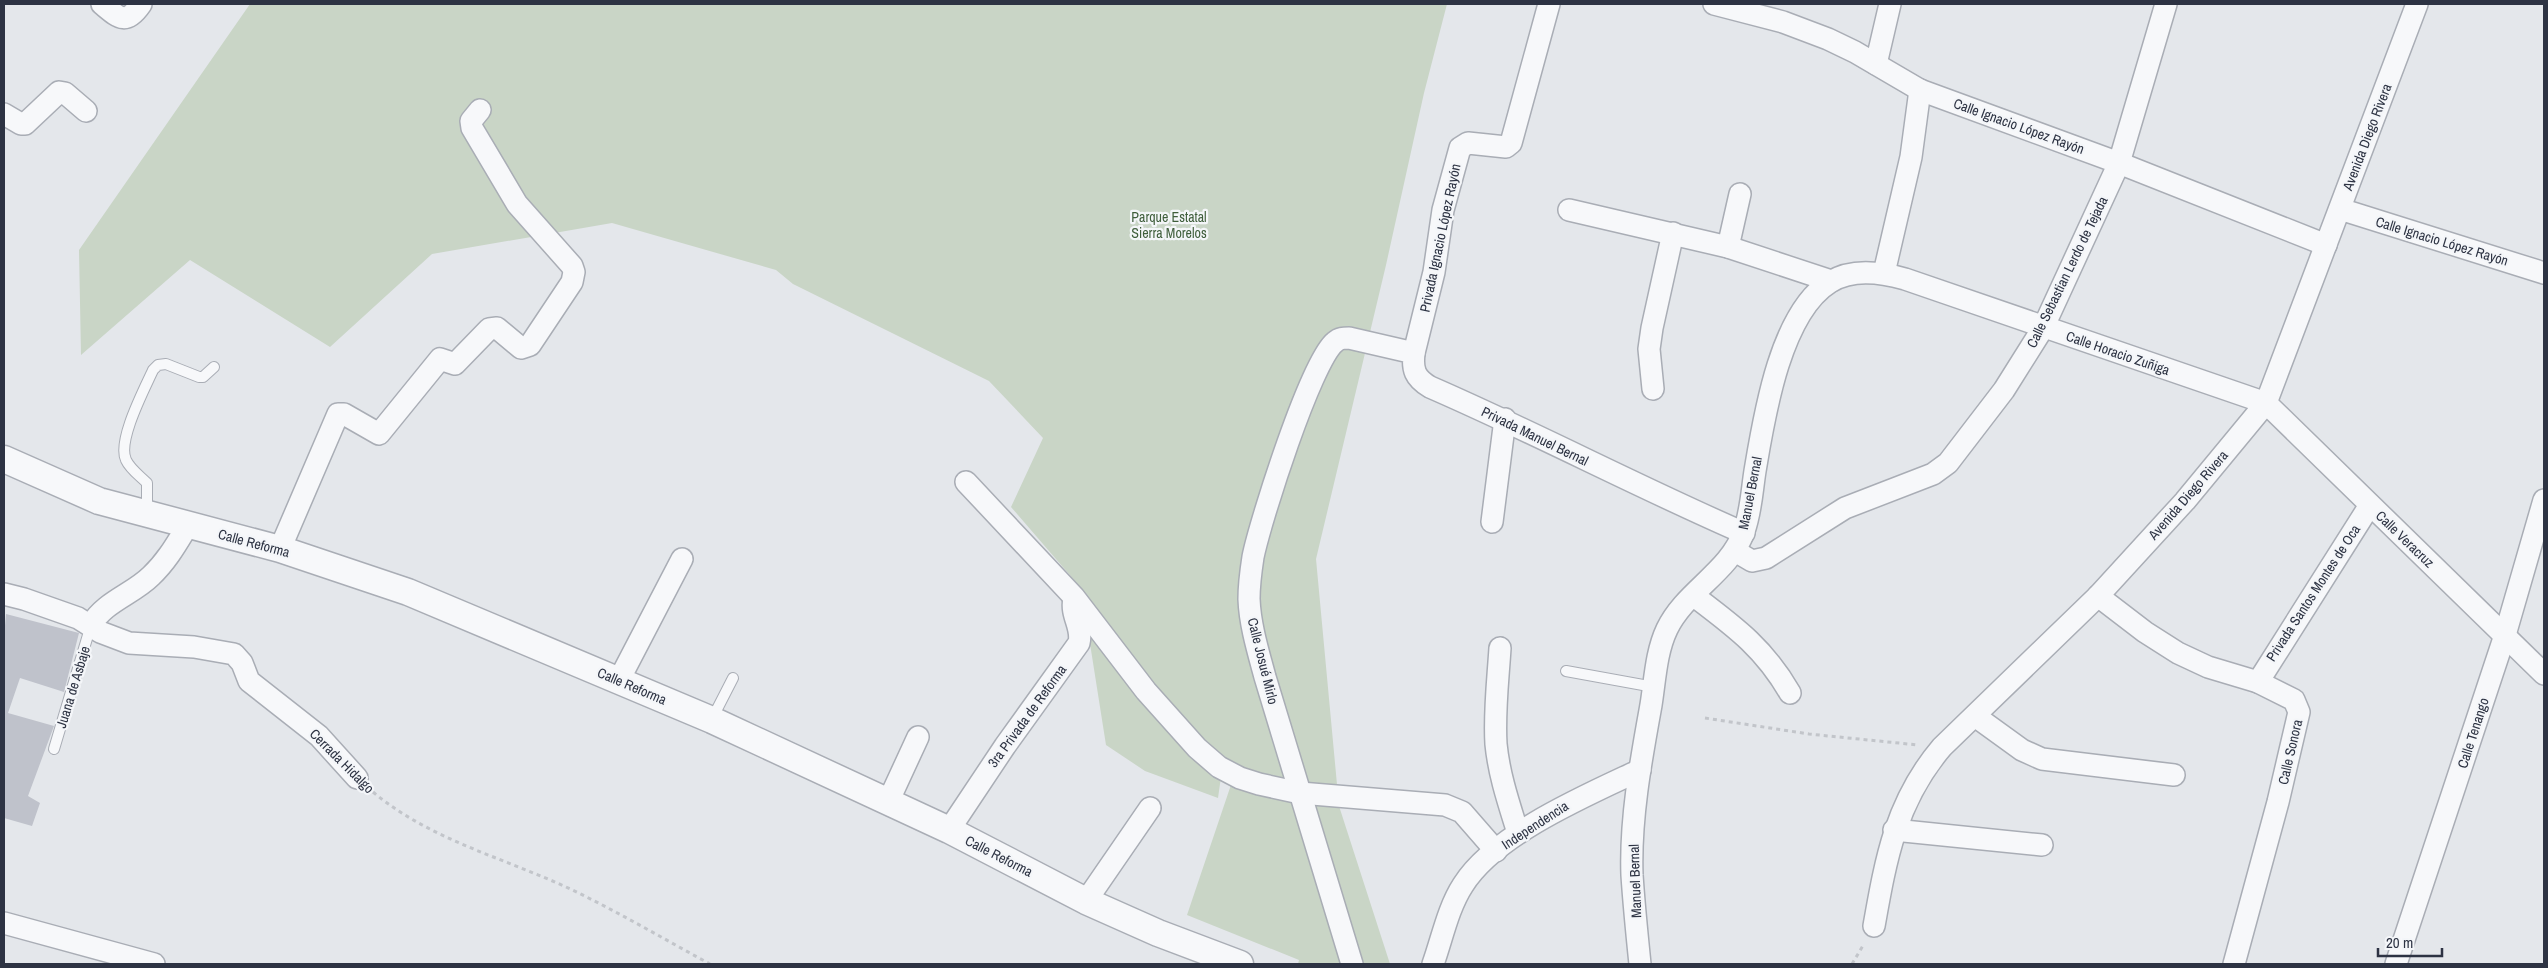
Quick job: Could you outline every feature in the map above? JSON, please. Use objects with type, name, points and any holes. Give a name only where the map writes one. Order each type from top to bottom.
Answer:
[{"type":"street","points":[[102,4],[122,18],[128,18],[134,14],[141,4]]},
{"type":"street","name":"Privada Ignacio López Rayón","points":[[1414,353],[1434,272],[1443,210],[1460,148],[1468,143],[1506,147],[1511,143],[1549,4]]},
{"type":"street","name":"Calle Ignacio López Rayón","points":[[1714,4],[1783,22],[1828,39],[1920,90],[2119,163],[2326,245]]},
{"type":"street","points":[[1876,64],[1890,4]]},
{"type":"street","name":"Calle Sebastian Lerdo de Tejada","points":[[1739,542],[1752,561],[1759,561],[1845,508],[1933,474],[1948,463],[2022,363],[2043,328],[2119,163],[2166,4]]},
{"type":"street","name":"Avenida Diego Rivera","points":[[1874,926],[1884,867],[1894,830],[1906,801],[1924,768],[1942,747],[2098,596],[2184,501],[2266,403],[2417,4]]},
{"type":"street","points":[[1884,273],[1911,157],[1920,90]]},
{"type":"street","points":[[4,114],[21,124],[25,124],[59,92],[65,93],[86,111]]},
{"type":"street","points":[[280,549],[338,414],[344,414],[379,434],[440,359],[455,364],[489,329],[497,328],[521,348],[526,348],[530,345],[572,282],[574,272],[572,266],[517,204],[472,128],[471,121],[480,110]]},
{"type":"street","points":[[1728,247],[1740,194]]},
{"type":"street","name":"Calle Ignacio López Rayón","points":[[2340,209],[2544,273]]},
{"type":"street","points":[[1569,210],[1728,247],[1831,281]]},
{"type":"street","points":[[1653,389],[1649,349],[1673,233]]},
{"type":"street","name":"Manuel Bernal","points":[[1640,964],[1632,874],[1640,770],[1661,645],[1673,617],[1694,596],[1739,542],[1772,386],[1796,323],[1811,297],[1831,281],[1865,272],[1884,273]]},
{"type":"street","name":"Calle Horacio Zuñiga","points":[[1884,273],[2266,403]]},
{"type":"street","name":"Calle Josué Mirlo","points":[[1352,964],[1253,633],[1249,599],[1252,567],[1260,527],[1303,405],[1328,350],[1335,342],[1342,338],[1414,353]]},
{"type":"street","name":"Privada Manuel Bernal","points":[[1414,353],[1412,365],[1419,381],[1505,419],[1654,494],[1739,542]]},
{"type":"street","name":"Calle Veracruz","points":[[2266,403],[2544,674]]},
{"type":"street","points":[[1492,522],[1505,419]]},
{"type":"street","name":"Calle Reforma","points":[[4,460],[99,501],[280,549],[408,592],[712,720],[949,830],[1086,901],[1158,933],[1240,964]]},
{"type":"street","points":[[966,482],[1074,597],[1146,691],[1197,748],[1219,767],[1240,778],[1300,793],[1445,804],[1462,812],[1496,851]]},
{"type":"street","name":"Calle Tenango","points":[[2396,964],[2540,534],[2544,500]]},
{"type":"street","name":"Privada Santos Montes de Oca","points":[[2258,682],[2370,505]]},
{"type":"street","points":[[4,594],[96,618],[150,577],[173,549],[188,525]]},
{"type":"street","points":[[619,680],[682,559]]},
{"type":"street","points":[[1694,596],[1753,642],[1766,656],[1790,693]]},
{"type":"street","name":"Calle Sonora","points":[[2098,596],[2145,632],[2178,653],[2208,666],[2258,682],[2294,700],[2299,712],[2278,802],[2237,947],[2234,964]]},
{"type":"street","name":"3ra Privada de Reforma","points":[[949,830],[1078,642],[1080,631],[1072,613],[1074,597]]},
{"type":"street","name":"Cerrada Hidalgo","points":[[96,618],[100,632],[129,643],[194,647],[234,654],[242,663],[250,681],[319,736],[357,778]]},
{"type":"street","points":[[1500,648],[1495,715],[1496,746],[1501,774],[1518,833]]},
{"type":"street","points":[[1975,716],[2022,750],[2042,759],[2174,775]]},
{"type":"street","points":[[888,802],[918,737]]},
{"type":"street","name":"Independencia","points":[[1433,964],[1462,886],[1496,851],[1518,833],[1572,802],[1640,770]]},
{"type":"street","points":[[1086,901],[1150,808]]},
{"type":"street","points":[[1894,830],[2042,845]]},
{"type":"street","points":[[4,923],[154,964]]},
{"type":"lane","points":[[147,515],[147,483],[126,462],[123,451],[130,425],[153,370],[158,364],[166,364],[203,377],[214,367]]},
{"type":"lane","name":"Juana de Asbaje","points":[[54,749],[96,618]]},
{"type":"lane","points":[[1566,671],[1654,687]]},
{"type":"lane","points":[[712,720],[733,678]]},
{"type":"path","points":[[1706,718],[1809,734],[1942,747]]},
{"type":"path","name":"Cerrada Hidalgo","points":[[357,778],[392,807],[432,832],[565,887],[710,964]]},
{"type":"green space","name":"Parque Estatal Sierra Morelos","points":[[250,4],[1447,4],[1424,93],[1386,265],[1316,559],[1339,806],[1390,964],[1298,964],[1299,960],[1187,915],[1236,770],[1224,756],[1218,798],[1145,771],[1106,745],[1085,612],[1087,595],[1011,507],[1043,438],[989,381],[793,284],[776,270],[612,223],[432,254],[330,347],[190,260],[81,355],[79,250]]},
{"type":"building","points":[[6,614],[79,633],[64,692],[20,678],[8,713],[54,726],[28,796],[40,803],[32,826],[4,818],[4,637]]}]
